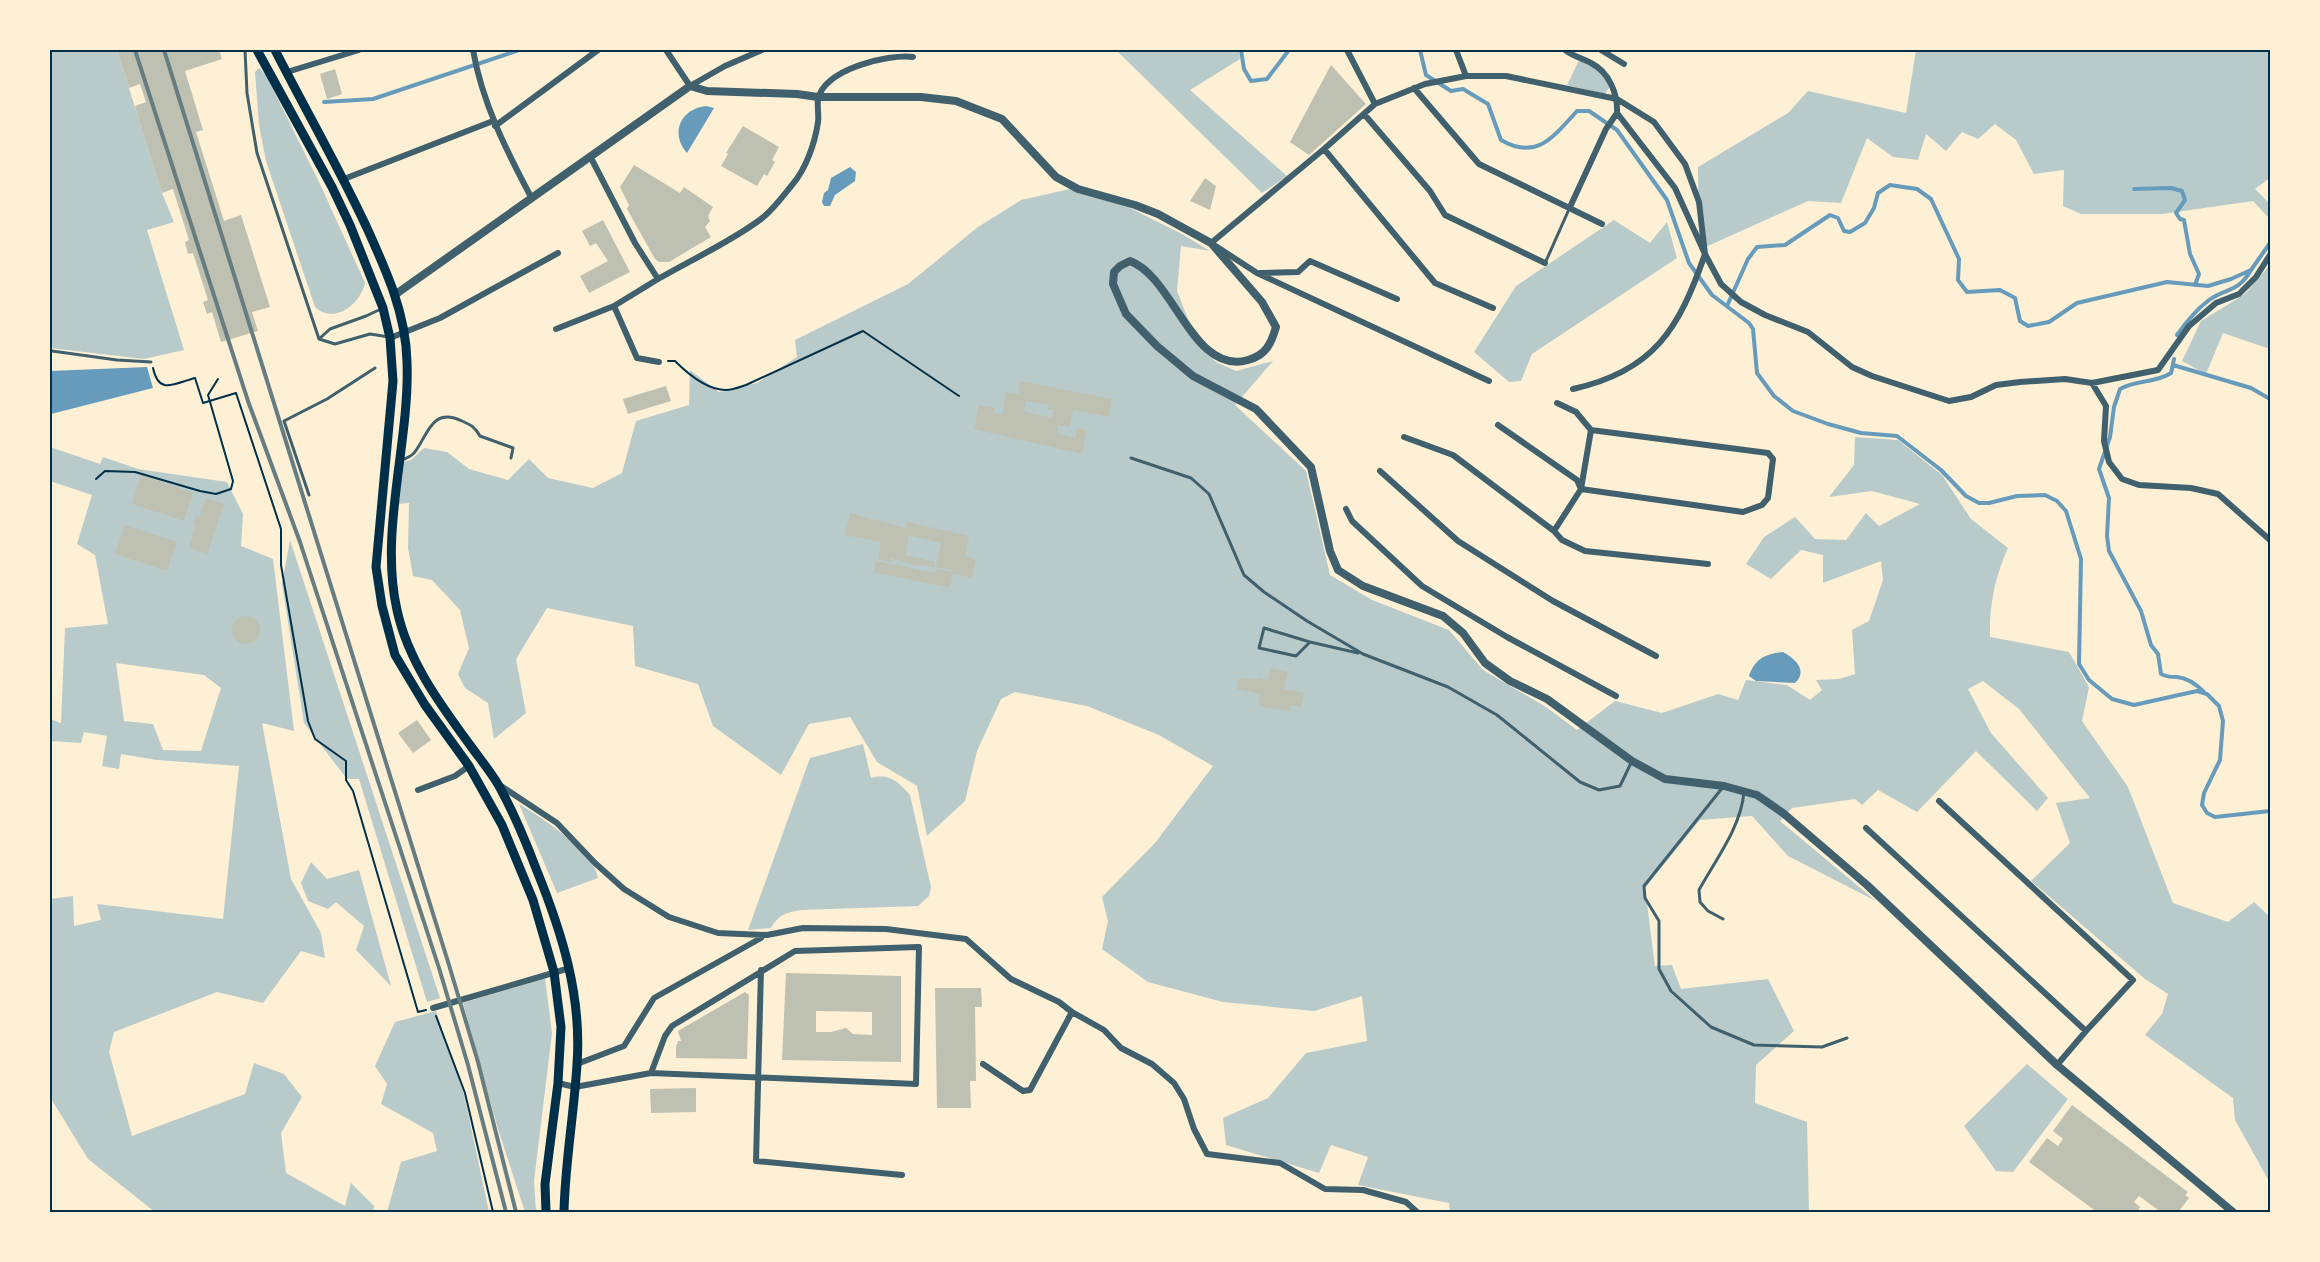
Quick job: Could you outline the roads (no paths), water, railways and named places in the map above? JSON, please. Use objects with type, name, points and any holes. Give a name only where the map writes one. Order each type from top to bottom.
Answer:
[{"type":"main road","points":[[257,50],[332,187],[350,225],[383,308],[390,338],[393,381],[376,567],[382,606],[395,655],[425,705],[469,766],[502,825],[533,900],[554,972],[561,1027],[558,1083],[545,1184],[546,1212]]},
{"type":"main road","points":[[275,50],[344,179],[396,294],[404,331],[407,372],[392,560],[396,609],[411,654],[443,707],[498,784],[523,835],[554,915],[570,968],[577,1016],[577,1064],[564,1212]]},
{"type":"street","points":[[286,72],[359,50]]},
{"type":"street","points":[[473,50],[476,70],[494,123],[531,197]]},
{"type":"street","points":[[344,179],[494,123],[598,50]]},
{"type":"street","points":[[666,50],[690,86],[707,91],[797,94],[818,98],[921,97],[956,101],[1002,119],[1056,177],[1078,189],[1135,205],[1211,243],[1257,273],[1489,381]]},
{"type":"street","points":[[383,308],[396,294],[690,86],[725,66],[762,50]]},
{"type":"street","points":[[1347,50],[1375,104]]},
{"type":"street","points":[[1456,50],[1466,76]]},
{"type":"street","points":[[1564,50],[1594,64],[1607,76],[1617,99],[1617,113],[1606,129],[1570,207]]},
{"type":"street","points":[[1601,50],[1624,64]]},
{"type":"street","points":[[556,329],[614,306],[762,219],[794,184],[810,153],[818,123],[818,98],[831,79],[883,57],[913,57]]},
{"type":"street","points":[[1211,243],[1375,104],[1425,84],[1466,76],[1506,76],[1617,99],[1654,122],[1685,164],[1699,202],[1705,254],[1692,292],[1675,322],[1656,348],[1632,367],[1602,383],[1573,389]]},
{"type":"street","points":[[1414,88],[1479,164],[1602,224]]},
{"type":"street","points":[[1617,113],[1675,188],[1721,284],[1741,302],[1808,332],[1852,367],[1917,392],[1949,401],[1971,397],[1996,385],[2065,379],[2092,383],[2158,370],[2189,326],[2216,303],[2239,294],[2256,278],[2271,255]]},
{"type":"street","points":[[1364,114],[1430,191],[1445,215],[1545,263]]},
{"type":"street","points":[[1324,149],[1435,283],[1493,308]]},
{"type":"street","points":[[590,156],[635,243],[658,279]]},
{"type":"street","points":[[1211,243],[1262,302],[1276,327],[1271,344],[1260,357],[1239,363],[1220,357],[1201,345],[1155,280],[1139,265],[1130,261],[1120,266],[1114,272],[1113,284],[1126,314],[1157,346],[1193,376],[1256,409],[1311,467],[1330,551],[1338,570],[1363,586],[1443,616],[1463,633],[1485,663],[1510,681],[1547,699],[1632,761],[1665,779],[1724,786],[1757,795],[1783,813],[1867,885],[2057,1065],[2233,1212]]},
{"type":"street","points":[[390,338],[440,318],[558,253]]},
{"type":"street","points":[[1257,273],[1298,272],[1310,261],[1397,299]]},
{"type":"street","points":[[614,306],[637,358],[659,362]]},
{"type":"street","points":[[2092,383],[2106,406],[2104,441],[2109,462],[2122,479],[2139,485],[2191,488],[2218,494],[2271,540]]},
{"type":"street","points":[[1557,403],[1576,412],[1591,430],[1768,453],[1773,459],[1768,498],[1762,506],[1743,512],[1581,489]]},
{"type":"street","points":[[1498,425],[1577,480],[1581,489]]},
{"type":"street","points":[[1554,531],[1581,489],[1591,430]]},
{"type":"street","points":[[1404,437],[1453,455],[1554,531],[1562,540],[1585,550],[1708,564]]},
{"type":"street","points":[[1380,471],[1458,541],[1553,601],[1656,656]]},
{"type":"street","points":[[1346,509],[1352,521],[1422,586],[1507,637],[1616,696]]},
{"type":"street","points":[[418,790],[455,776],[469,766]]},
{"type":"street","points":[[498,784],[557,823],[595,863],[624,889],[669,917],[718,933],[767,935],[803,928],[886,929],[966,939],[1011,979],[1059,1002],[1104,1030],[1121,1048],[1152,1064],[1173,1083],[1184,1099],[1194,1129],[1207,1154],[1280,1163],[1325,1189],[1363,1190],[1406,1202],[1416,1212]]},
{"type":"street","points":[[1939,801],[2133,980],[2057,1065]]},
{"type":"street","points":[[1866,828],[2086,1031]]},
{"type":"street","points":[[577,1064],[624,1046],[654,998],[760,938]]},
{"type":"street","points":[[558,1083],[575,1087],[651,1073],[916,1084],[919,947],[795,951],[672,1026],[665,1036],[651,1073]]},
{"type":"street","points":[[433,1008],[570,968]]},
{"type":"street","points":[[761,970],[760,1077],[756,1161],[902,1175]]},
{"type":"street","points":[[983,1064],[1023,1091],[1030,1090],[1072,1012]]},
{"type":"lane","points":[[245,50],[247,93],[256,153],[319,339]]},
{"type":"lane","points":[[1545,263],[1570,207]]},
{"type":"lane","points":[[319,339],[330,329],[383,308]]},
{"type":"lane","points":[[319,339],[335,344],[370,334],[390,338]]},
{"type":"lane","points":[[52,351],[117,360],[152,362]]},
{"type":"lane","points":[[309,495],[284,421],[327,399],[375,368]]},
{"type":"lane","points":[[400,460],[413,455],[429,427],[440,418],[448,417],[457,418],[475,427],[480,436],[513,448],[511,458]]},
{"type":"lane","points":[[1131,458],[1191,478],[1209,494],[1244,575],[1306,621],[1363,654]]},
{"type":"lane","points":[[1310,642],[1296,656],[1259,648],[1264,628],[1310,642],[1363,654],[1448,687],[1488,710],[1580,782],[1599,790],[1620,786],[1632,761]]},
{"type":"lane","points":[[1724,786],[1644,886],[1645,898],[1659,921],[1659,969],[1671,991],[1711,1027],[1754,1045],[1822,1047],[1847,1038]]},
{"type":"lane","points":[[1724,919],[1708,911],[1700,902],[1699,890],[1737,822],[1743,807],[1744,792]]},
{"type":"water","points":[[706,106],[714,108],[687,153],[679,138],[680,124],[690,112]]},
{"type":"water","points":[[850,167],[856,172],[855,181],[835,195],[830,206],[824,206],[822,202],[824,193],[828,190],[831,178]]},
{"type":"water","points":[[147,367],[153,388],[51,414],[50,419],[50,371]]},
{"type":"water","points":[[1783,652],[1799,666],[1799,679],[1795,683],[1756,681],[1749,676],[1754,665],[1762,658]]},
{"type":"waterway","points":[[324,102],[373,99],[519,50]]},
{"type":"waterway","points":[[1241,50],[1244,69],[1251,81],[1267,79],[1289,50]]},
{"type":"waterway","points":[[1420,50],[1426,75],[1451,91],[1463,89],[1488,104],[1501,140],[1514,146],[1525,148],[1544,143],[1577,111],[1589,111],[1617,130],[1667,200],[1689,263],[1712,295],[1749,323],[1753,329],[1757,373],[1774,396],[1793,411],[1861,433],[1897,436],[1941,470],[1966,496],[1979,503],[1989,503],[2017,496],[2045,495],[2057,501],[2066,511],[2081,559],[2079,664],[2089,680],[2112,699],[2134,705],[2197,691],[2207,694],[2219,706],[2223,721],[2220,760],[2204,793],[2202,805],[2207,813],[2215,817],[2270,811]]},
{"type":"waterway","points":[[1727,306],[1748,259],[1757,247],[1785,245],[1830,215],[1838,218],[1844,231],[1850,232],[1865,223],[1874,208],[1878,193],[1890,185],[1917,189],[1931,199],[1959,259],[1958,280],[1967,292],[2000,290],[2015,298],[2020,321],[2028,326],[2049,322],[2077,303],[2167,282],[2208,286],[2231,279],[2251,270],[2270,243]]},
{"type":"waterway","points":[[2134,189],[2171,188],[2182,191],[2185,200],[2176,213],[2180,219],[2184,220],[2190,254],[2199,274],[2195,285]]},
{"type":"waterway","points":[[2177,335],[2191,316],[2204,304],[2237,286],[2251,270]]},
{"type":"waterway","points":[[2174,359],[2171,373],[2120,389],[2114,407],[2110,437],[2099,469],[2109,498],[2107,536],[2109,551],[2141,611],[2151,645],[2158,654],[2161,674],[2188,680],[2204,692]]},
{"type":"waterway","points":[[2173,365],[2251,388],[2270,399]]},
{"type":"railway","points":[[135,50],[248,401],[300,542],[439,968],[468,1065],[506,1212]]},
{"type":"railway","points":[[164,50],[449,965],[478,1062],[516,1212]]}]
